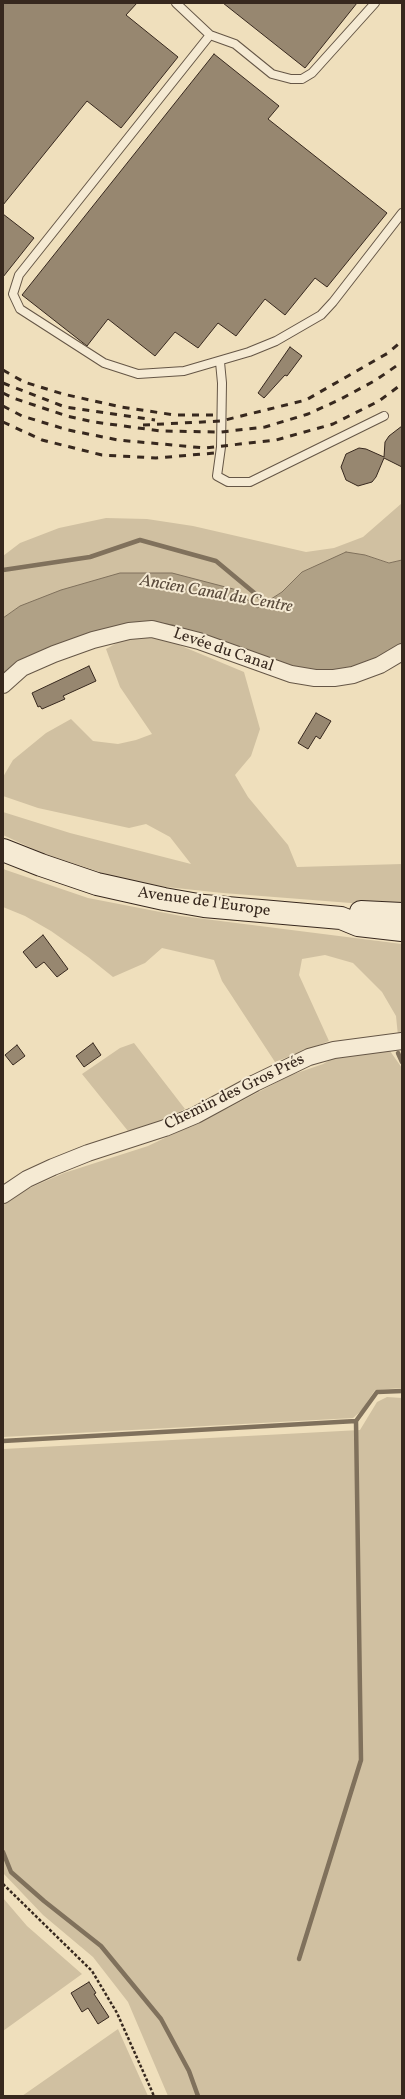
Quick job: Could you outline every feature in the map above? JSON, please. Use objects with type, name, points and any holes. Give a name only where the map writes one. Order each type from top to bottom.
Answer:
[{"type":"main road","name":"Avenue de l'Europe","points":[[3,850],[90,882],[133,893],[204,906],[341,918],[358,925],[402,930]]},
{"type":"main road","name":"Avenue de l'Europe","points":[[341,918],[359,912],[402,914]]},
{"type":"street","name":"Levée du Canal","points":[[3,685],[22,668],[54,654],[93,640],[129,631],[152,629],[200,641],[291,674],[315,678],[334,678],[353,675],[380,665],[402,652]]},
{"type":"street","name":"Chemin des Gros Prés","points":[[6,1194],[27,1179],[53,1167],[88,1153],[165,1128],[196,1115],[268,1076],[308,1058],[334,1050],[402,1041]]},
{"type":"lane","points":[[176,3],[210,35],[235,44],[272,74],[291,79],[302,78],[312,73],[376,3]]},
{"type":"lane","points":[[210,35],[19,275],[13,294],[20,309],[104,364],[138,374],[184,371],[220,362],[276,340],[321,315],[333,302],[402,213]]},
{"type":"lane","points":[[220,362],[222,383],[220,447],[217,476],[228,482],[250,482],[384,416]]},
{"type":"path","points":[[3,1884],[92,1971],[118,2013],[154,2096]]},
{"type":"shaded area","points":[[402,503],[402,560],[390,563],[365,555],[322,564],[302,572],[282,592],[257,608],[237,590],[20,606],[3,618],[3,556],[20,543],[59,528],[106,518],[147,519],[193,526],[306,552],[334,548],[363,537]]},
{"type":"shaded area","points":[[145,637],[167,640],[244,672],[260,729],[251,756],[235,775],[248,797],[288,845],[297,867],[402,864],[402,907],[166,887],[115,877],[42,853],[3,835],[3,812],[70,833],[191,864],[170,837],[146,824],[129,828],[38,808],[3,796],[3,777],[13,760],[46,733],[71,719],[93,741],[118,744],[136,740],[152,734],[120,687],[106,649],[122,640]]},
{"type":"shaded area","points":[[3,869],[88,898],[181,916],[402,944],[402,1035],[398,1036],[396,1016],[382,992],[353,963],[325,955],[302,959],[299,975],[329,1041],[275,1062],[222,981],[214,960],[162,948],[145,963],[113,977],[51,931],[25,916],[3,907]]},
{"type":"shaded area","points":[[134,1043],[185,1109],[162,1121],[128,1131],[82,1074],[120,1048]]},
{"type":"shaded area","points":[[390,1051],[402,1068],[402,1388],[375,1390],[361,1411],[353,1418],[3,1437],[3,1204],[25,1190],[64,1173],[148,1146],[230,1107],[291,1075],[323,1064],[335,1057]]},
{"type":"shaded area","points":[[387,1397],[402,1398],[402,2096],[168,2096],[128,2002],[93,1957],[43,1915],[3,1873],[3,1449],[360,1430],[377,1402]]},
{"type":"shaded area","points":[[3,1898],[27,1926],[82,1974],[3,2031]]},
{"type":"shaded area","points":[[118,2029],[148,2096],[22,2096]]},
{"type":"water","name":"Ancien Canal du Centre","points":[[346,552],[365,555],[389,563],[402,560],[402,645],[357,667],[309,674],[195,632],[173,625],[152,622],[3,677],[3,618],[20,606],[61,590],[120,573],[172,573],[237,590],[257,608],[282,592],[302,572]]},
{"type":"building","points":[[3,3],[137,3],[126,15],[178,57],[121,128],[87,101],[3,205]]},
{"type":"building","points":[[223,3],[357,3],[305,68]]},
{"type":"building","points":[[214,54],[279,106],[268,119],[387,213],[327,287],[315,278],[285,315],[265,299],[236,336],[218,323],[198,348],[175,332],[155,356],[108,319],[87,346],[22,295]]},
{"type":"building","points":[[3,214],[34,238],[3,277]]},
{"type":"building","points":[[290,347],[302,356],[287,376],[285,375],[264,398],[258,393]]},
{"type":"building","points":[[402,426],[402,467],[384,458],[376,477],[372,482],[358,486],[346,480],[341,467],[346,454],[359,448],[366,449],[384,457],[385,442],[389,436]]},
{"type":"building","points":[[89,666],[96,681],[63,696],[65,699],[42,709],[40,706],[38,707],[32,693]]},
{"type":"building","points":[[316,713],[331,721],[320,739],[316,736],[308,749],[298,743]]},
{"type":"building","points":[[43,935],[68,969],[57,977],[44,962],[36,968],[23,952]]},
{"type":"building","points":[[93,1043],[101,1055],[84,1067],[76,1056]]},
{"type":"building","points":[[17,1045],[25,1056],[13,1065],[5,1055]]},
{"type":"building","points":[[89,1982],[96,1993],[94,1994],[109,2017],[98,2024],[88,2008],[82,2012],[71,1993]]},
{"type":"waterway","name":"Ancien Canal du Centre","points":[[3,570],[90,557],[140,540],[216,561],[270,606]]},
{"type":"waterway","points":[[398,1053],[402,1062]]},
{"type":"waterway","points":[[3,1441],[356,1421],[377,1392],[402,1391]]},
{"type":"waterway","points":[[299,1959],[361,1760],[356,1421]]},
{"type":"waterway","points":[[3,1852],[11,1872],[44,1901],[101,1946],[161,2019],[189,2071],[198,2096]]},
{"type":"railway","points":[[143,425],[221,421],[306,400],[388,353],[402,341]]},
{"type":"railway","points":[[3,393],[13,398],[67,416],[94,422],[161,431],[221,432],[265,427],[308,414],[339,400],[376,380],[402,362]]},
{"type":"railway","points":[[3,370],[24,382],[63,394],[121,407],[175,415],[220,415]]},
{"type":"railway","points":[[3,383],[65,407],[155,420]]},
{"type":"railway","points":[[3,406],[22,416],[68,430],[118,440],[205,448],[276,440],[333,424],[379,401],[402,384]]},
{"type":"railway","points":[[3,422],[42,440],[102,455],[156,458],[215,453]]}]
